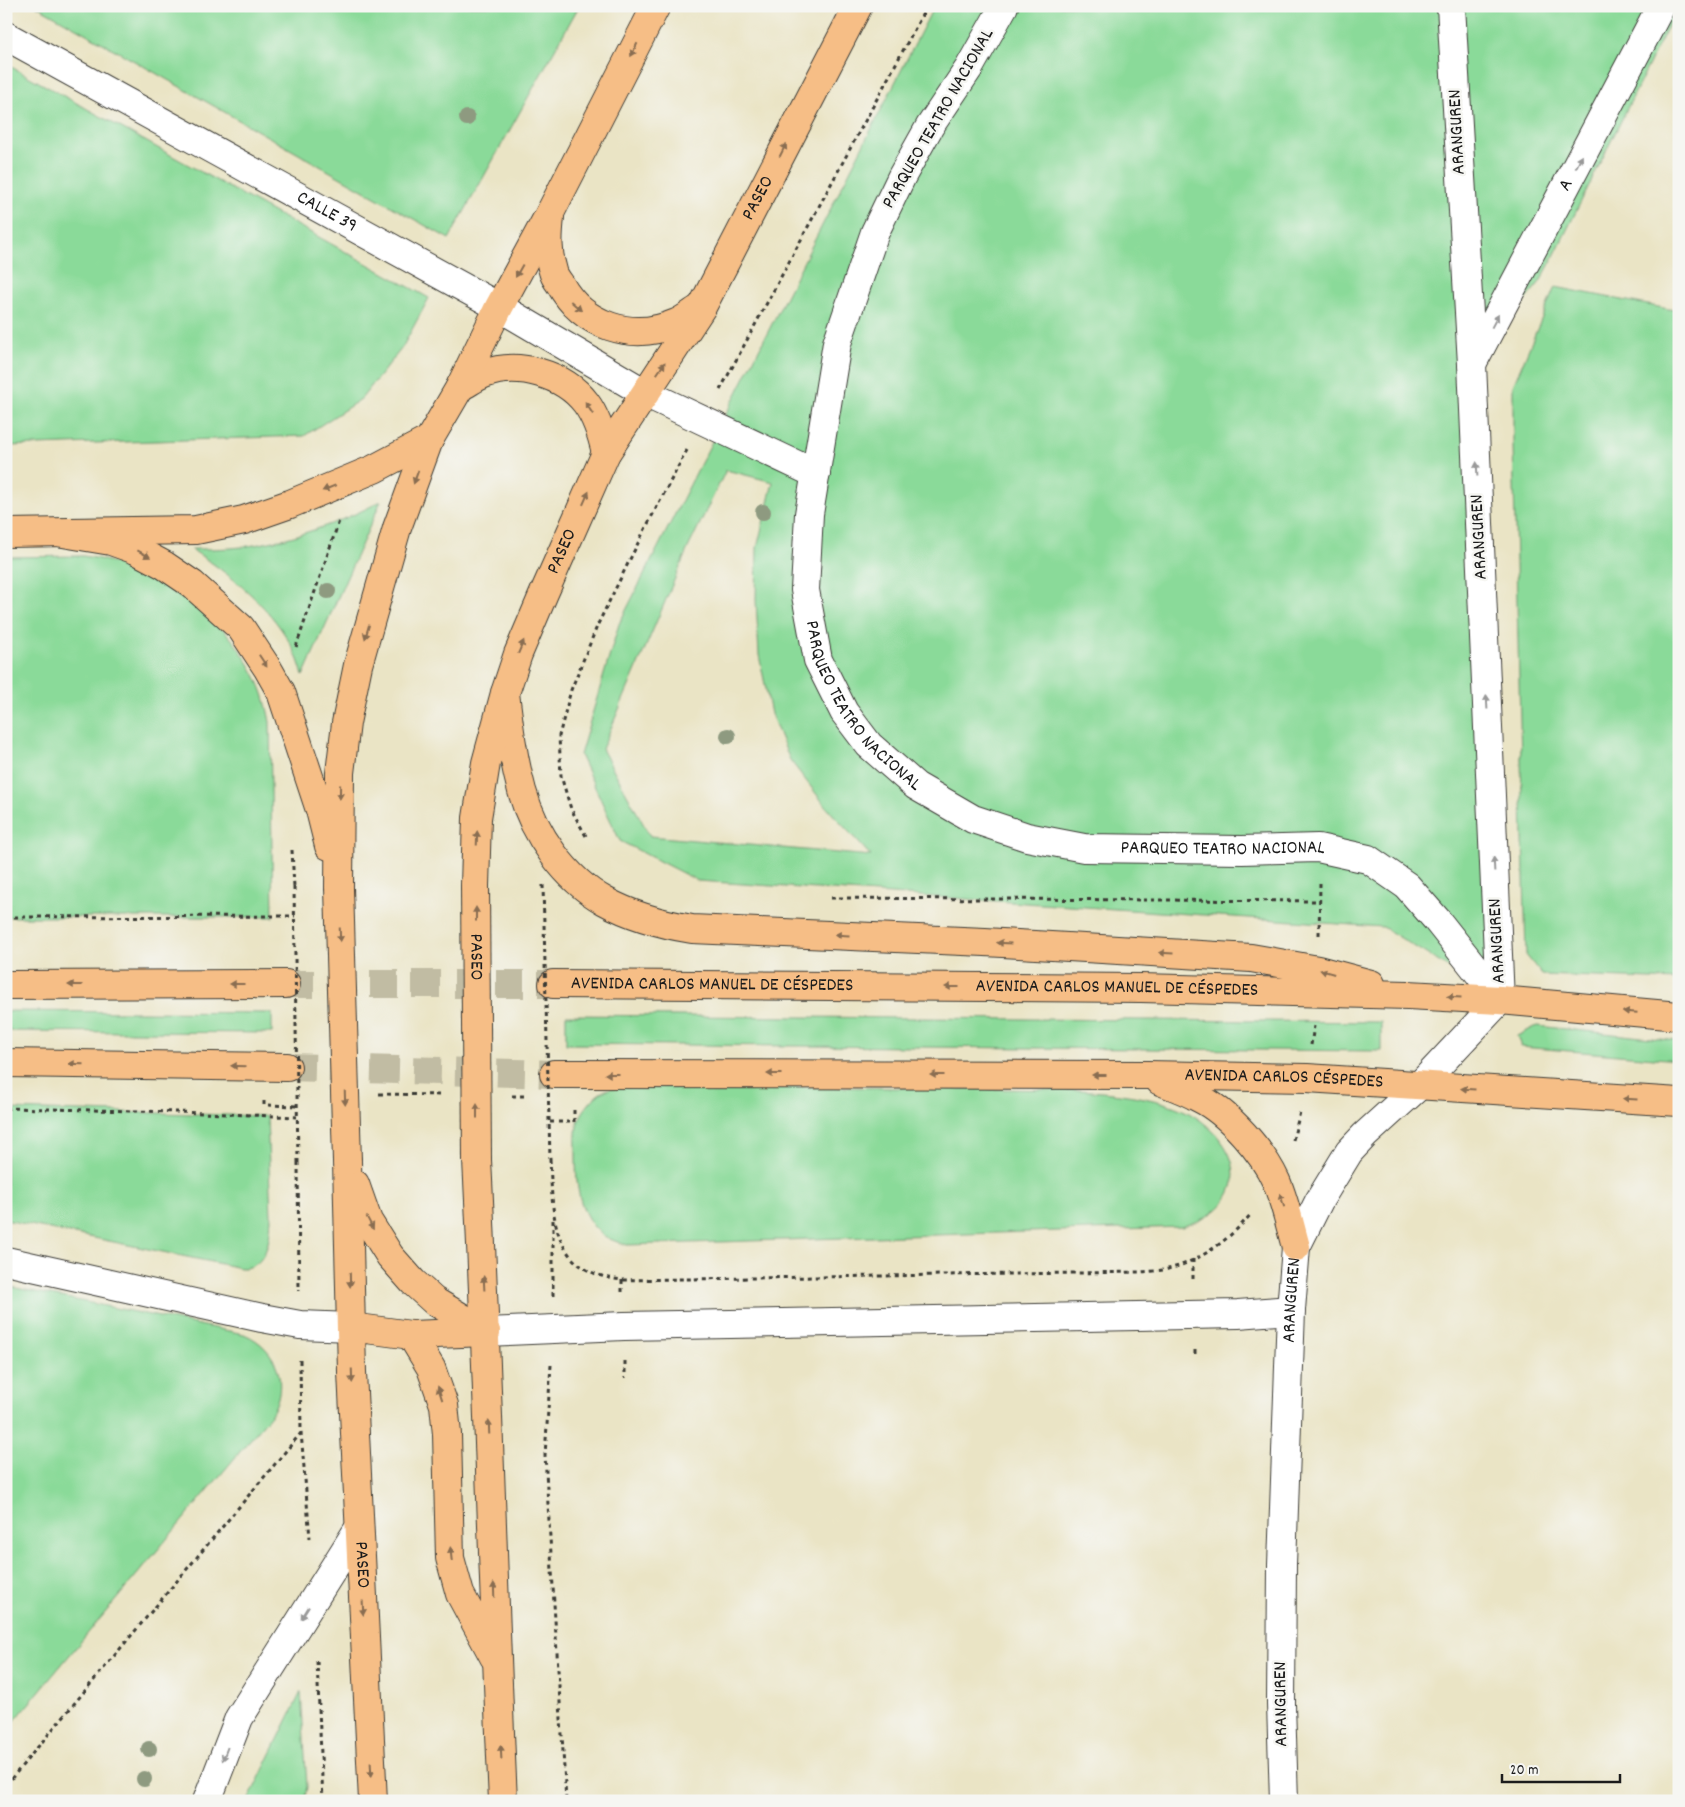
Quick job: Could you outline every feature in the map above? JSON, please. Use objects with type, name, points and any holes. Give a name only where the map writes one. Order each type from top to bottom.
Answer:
[{"type":"main road","points":[[486,1332],[434,1301],[413,1282],[390,1256],[368,1221],[347,1161],[339,887],[340,773],[346,723],[358,665],[397,528],[429,440],[460,387],[499,307],[550,214],[656,6]]},
{"type":"main road","name":"PASEO","points":[[486,1332],[478,1160],[477,818],[486,763],[505,693],[518,654],[606,453],[702,307],[858,6]]},
{"type":"main road","points":[[550,214],[547,243],[553,272],[568,298],[590,318],[618,329],[648,331],[677,323],[702,307]]},
{"type":"main road","points":[[460,387],[485,374],[512,369],[539,372],[565,384],[586,402],[599,426],[606,453]]},
{"type":"main road","points":[[6,533],[196,530],[244,520],[290,504],[374,469],[429,440]]},
{"type":"main road","points":[[63,533],[111,541],[136,550],[164,565],[192,584],[241,628],[281,692],[320,810],[339,887]]},
{"type":"main road","points":[[505,693],[515,764],[529,812],[543,840],[570,873],[588,890],[629,913],[665,924],[692,929],[985,942],[1250,958],[1318,982],[1408,995],[1500,1000],[1679,1016]]},
{"type":"main road","name":"AVENIDA CARLOS MANUEL DE CÉSPEDES","points":[[553,984],[1141,988],[1318,982]]},
{"type":"main road","points":[[6,985],[286,984]]},
{"type":"main road","points":[[6,1063],[287,1067]]},
{"type":"main road","points":[[551,1089],[1148,1075],[1200,1098],[1221,1112],[1241,1131],[1276,1181],[1296,1247]]},
{"type":"main road","name":"AVENIDA CARLOS CÉSPEDES","points":[[1148,1075],[1307,1078],[1419,1086]]},
{"type":"main road","points":[[1419,1086],[1679,1102]]},
{"type":"main road","name":"PASEO","points":[[347,1161],[351,1327],[372,1801]]},
{"type":"main road","points":[[351,1327],[411,1335],[486,1332]]},
{"type":"main road","points":[[486,1332],[503,1801]]},
{"type":"main road","points":[[411,1335],[431,1368],[444,1405],[447,1434],[450,1558],[460,1594],[497,1662]]},
{"type":"street","name":"PARQUEO TEATRO NACIONAL","points":[[1004,6],[969,68],[930,126],[902,176],[875,232],[837,343],[809,514],[805,590],[818,660],[844,712],[864,739],[916,786],[972,819],[1027,838],[1084,848],[1242,850],[1318,848],[1368,860],[1407,886],[1436,919],[1500,1000]]},
{"type":"street","name":"ARANGUREN","points":[[1284,1801],[1281,1704],[1282,1565],[1291,1310],[1296,1247],[1319,1201],[1349,1152],[1419,1086],[1500,1000],[1472,364],[1451,6]]},
{"type":"street","name":"A","points":[[1472,364],[1661,6]]},
{"type":"street","name":"CALLE 39","points":[[6,36],[499,307],[645,393],[816,474]]},
{"type":"street","points":[[6,1261],[262,1318],[300,1325],[351,1327]]},
{"type":"street","points":[[486,1332],[553,1328],[1229,1314],[1291,1310]]},
{"type":"street","points":[[207,1801],[238,1718],[359,1528]]},
{"type":"path","points":[[554,1212],[562,1245],[572,1258],[594,1275],[622,1280],[1141,1272],[1168,1269],[1193,1259],[1216,1247],[1246,1220],[1276,1181],[1285,1164],[1295,1137],[1307,1078],[1318,982],[1321,901],[1318,848]]},
{"type":"path","points":[[543,885],[550,1159],[554,1212],[553,1328],[545,1455],[566,1801]]},
{"type":"path","points":[[294,887],[302,1432],[310,1539]]},
{"type":"path","points":[[6,917],[294,916]]},
{"type":"path","points":[[293,1093],[302,1093]]},
{"type":"path","points":[[370,1094],[448,1095]]},
{"type":"path","points":[[506,1096],[536,1096]]},
{"type":"path","points":[[550,1122],[574,1122],[574,1105]]},
{"type":"path","points":[[288,1106],[297,1106]]},
{"type":"path","points":[[6,1108],[297,1117]]},
{"type":"path","points":[[6,1785],[302,1432]]},
{"type":"path","points":[[317,1655],[323,1801]]},
{"type":"green space","points":[[37,6],[579,6],[449,239]]},
{"type":"green space","points":[[934,6],[1678,6],[1540,282],[1472,364],[1500,1000],[1383,927],[698,881],[620,841],[580,755],[619,624]],"holes":[[[726,470],[773,482],[757,548],[756,600],[759,655],[771,714],[790,760],[828,809],[871,856],[650,836],[602,749],[688,548]]]},
{"type":"green space","points":[[6,64],[429,298],[402,348],[361,399],[304,436],[6,446]]},
{"type":"green space","points":[[1555,287],[1679,311],[1679,980],[1542,975],[1526,955],[1513,386]]},
{"type":"green space","points":[[381,501],[303,676],[291,644],[271,616],[233,579],[191,549],[236,548],[278,540],[331,524]]},
{"type":"green space","points":[[83,556],[109,561],[135,570],[160,581],[183,595],[205,612],[224,631],[241,652],[255,675],[264,698],[270,722],[273,917],[6,917],[6,557]]},
{"type":"green space","points":[[6,1011],[272,1013],[272,1033],[6,1031]]},
{"type":"green space","points":[[566,1015],[1381,1022],[1381,1051],[566,1044]]},
{"type":"green space","points":[[1537,1026],[1679,1041],[1679,1060],[1521,1047],[1517,1036]]},
{"type":"green space","points":[[632,1085],[1079,1090],[1134,1096],[1175,1107],[1187,1112],[1207,1126],[1224,1145],[1230,1156],[1234,1180],[1226,1199],[1216,1210],[1203,1219],[1182,1227],[627,1245],[612,1240],[599,1232],[586,1215],[577,1185],[576,1137],[580,1118],[596,1097],[610,1088]]},
{"type":"green space","points":[[6,1109],[267,1116],[271,1217],[270,1234],[262,1258],[250,1267],[241,1268],[6,1220]]},
{"type":"green space","points":[[6,1286],[244,1334],[256,1340],[265,1348],[272,1358],[280,1380],[276,1404],[270,1416],[6,1731]]},
{"type":"green space","points":[[301,1692],[307,1787],[304,1801],[248,1801]]},
{"type":"tunnel","points":[[286,984],[553,984]]},
{"type":"tunnel","points":[[287,1067],[554,1074]]}]
